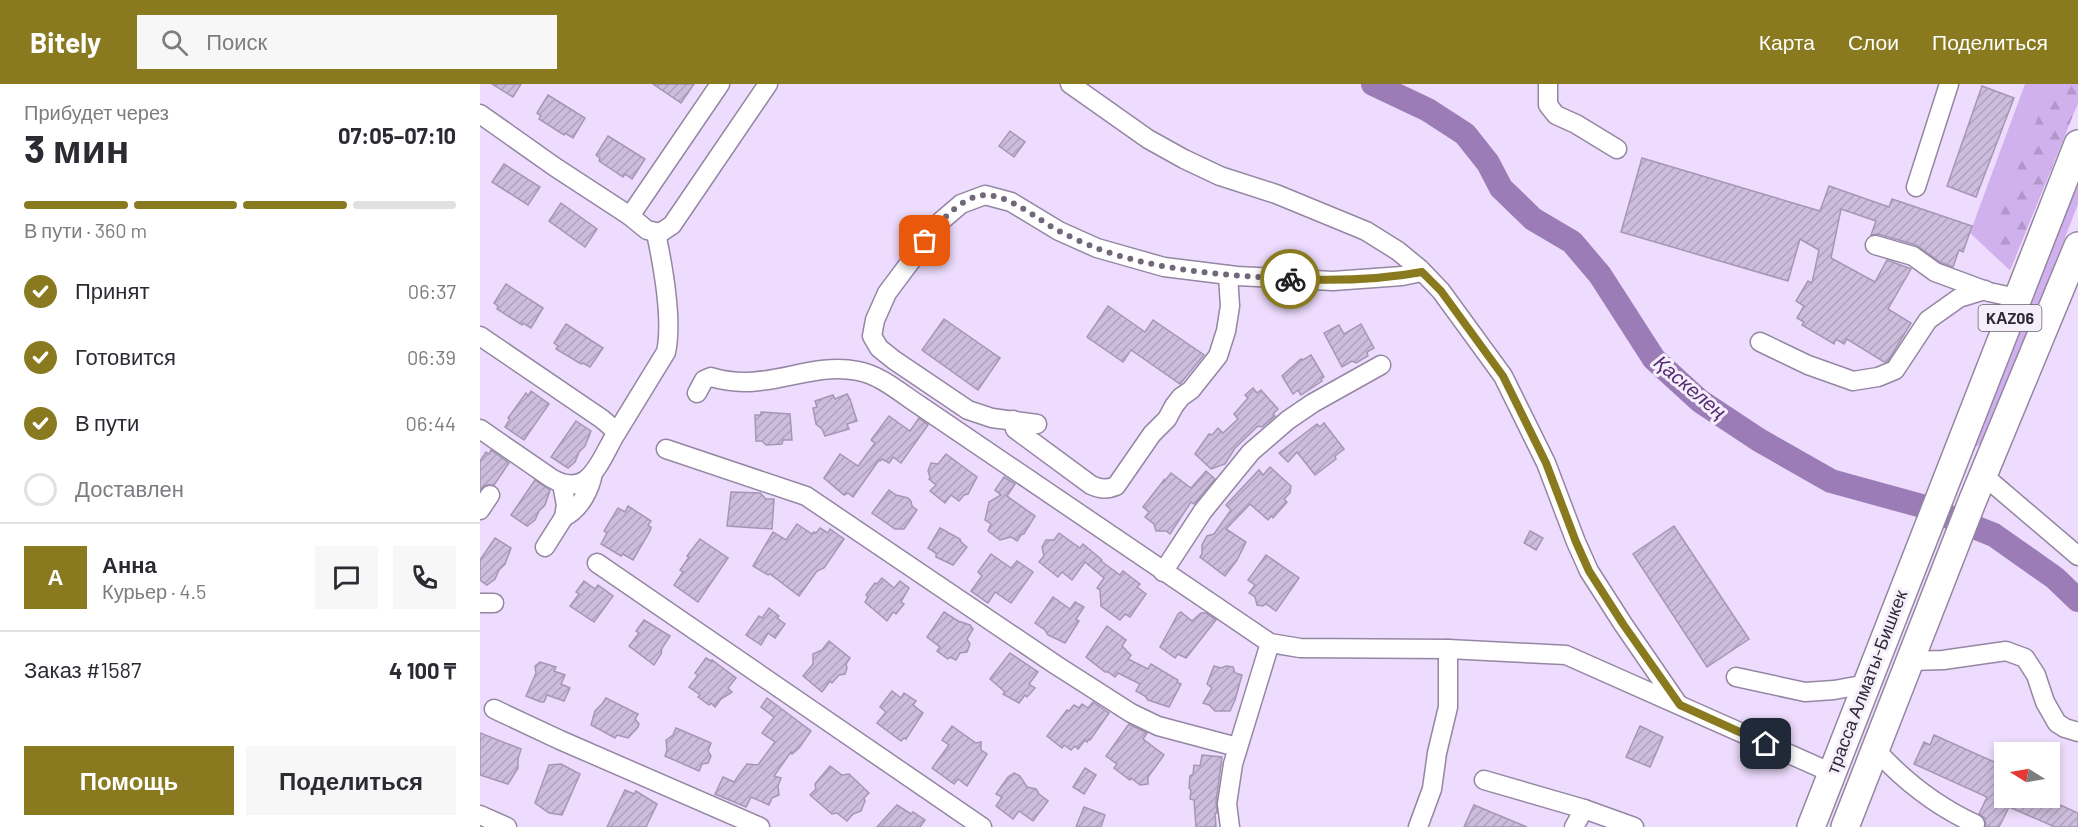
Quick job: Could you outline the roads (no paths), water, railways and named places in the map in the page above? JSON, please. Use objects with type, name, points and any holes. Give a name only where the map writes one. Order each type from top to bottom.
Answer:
[{"type":"highway","name":"KАZ06","points":[[2018,298],[2078,144]]},
{"type":"highway","name":"KАZ06","points":[[1983,475],[2078,246]]},
{"type":"highway","name":"трасса Алматы-Бишкек","points":[[1811,827],[2018,298]]},
{"type":"highway","name":"трасса Алматы-Бишкек","points":[[1845,827],[1983,475]]},
{"type":"highway","points":[[1846,738],[1875,749]]},
{"type":"street","points":[[630,216],[720,84]]},
{"type":"street","points":[[480,114],[647,230],[656,233],[666,231],[672,225],[768,84]]},
{"type":"street","points":[[1070,84],[1148,139],[1184,159],[1220,176],[1276,194],[1366,231],[1398,251],[1441,291],[1503,376],[1541,453],[1589,571],[1680,705]]},
{"type":"street","points":[[1548,84],[1548,105],[1556,115],[1576,124],[1617,149]]},
{"type":"street","points":[[1916,187],[1949,84]]},
{"type":"street","points":[[1037,424],[992,418],[968,410],[894,360],[879,348],[872,336],[874,320],[887,293],[940,222],[961,204],[985,195],[1011,202],[1059,231],[1096,248],[1164,267],[1228,275],[1333,281],[1402,276],[1422,272]]},
{"type":"street","points":[[480,429],[562,484],[573,486],[584,482],[593,473],[666,352],[669,340],[668,321],[656,233]]},
{"type":"street","points":[[1875,245],[1912,256],[1935,272],[1984,290],[2018,298]]},
{"type":"street","points":[[1013,420],[1015,429],[1091,485],[1100,489],[1116,486],[1181,397],[1191,390],[1218,356],[1226,332],[1230,306],[1228,275]]},
{"type":"street","points":[[1760,342],[1808,365],[1853,381],[1878,377],[1894,370],[1928,320],[1959,298],[1984,290]]},
{"type":"street","points":[[480,336],[602,419],[617,432]]},
{"type":"street","points":[[1163,572],[1203,511],[1251,452],[1288,420],[1313,403],[1381,365]]},
{"type":"street","points":[[697,393],[704,380],[711,377],[743,383],[769,381],[813,371],[839,369],[860,371],[883,381],[1270,643],[1300,648],[1448,649],[1566,655],[1832,773]]},
{"type":"street","points":[[666,449],[806,496],[1131,713],[1158,726],[1236,747]]},
{"type":"street","points":[[564,517],[572,513],[583,499],[591,484],[593,473]]},
{"type":"street","points":[[1983,475],[2078,556]]},
{"type":"street","points":[[545,547],[564,517],[566,505],[562,484]]},
{"type":"street","points":[[480,510],[490,495]]},
{"type":"street","points":[[597,563],[982,827]]},
{"type":"street","points":[[1230,827],[1227,804],[1236,747],[1270,643]]},
{"type":"street","points":[[1418,827],[1432,789],[1437,753],[1448,707],[1448,649]]},
{"type":"street","points":[[1911,661],[1943,660],[2006,651],[2025,658],[2036,675],[2045,702],[2057,723],[2078,732]]},
{"type":"street","points":[[1736,677],[1805,692],[1867,684]]},
{"type":"street","points":[[494,709],[760,827]]},
{"type":"street","points":[[1875,749],[1897,774],[1950,813],[1974,824]]},
{"type":"street","points":[[1485,780],[1584,808],[1634,827]]},
{"type":"street","points":[[1574,827],[1584,808]]},
{"type":"street","points":[[480,815],[507,827]]},
{"type":"waterway","name":"Қаскелең","points":[[1373,84],[1428,110],[1465,134],[1488,163],[1501,188],[1533,219],[1572,242],[1600,275],[1654,359],[1700,401],[1759,440],[1831,481],[1922,506],[1994,535],[2055,578],[2078,600]]}]
